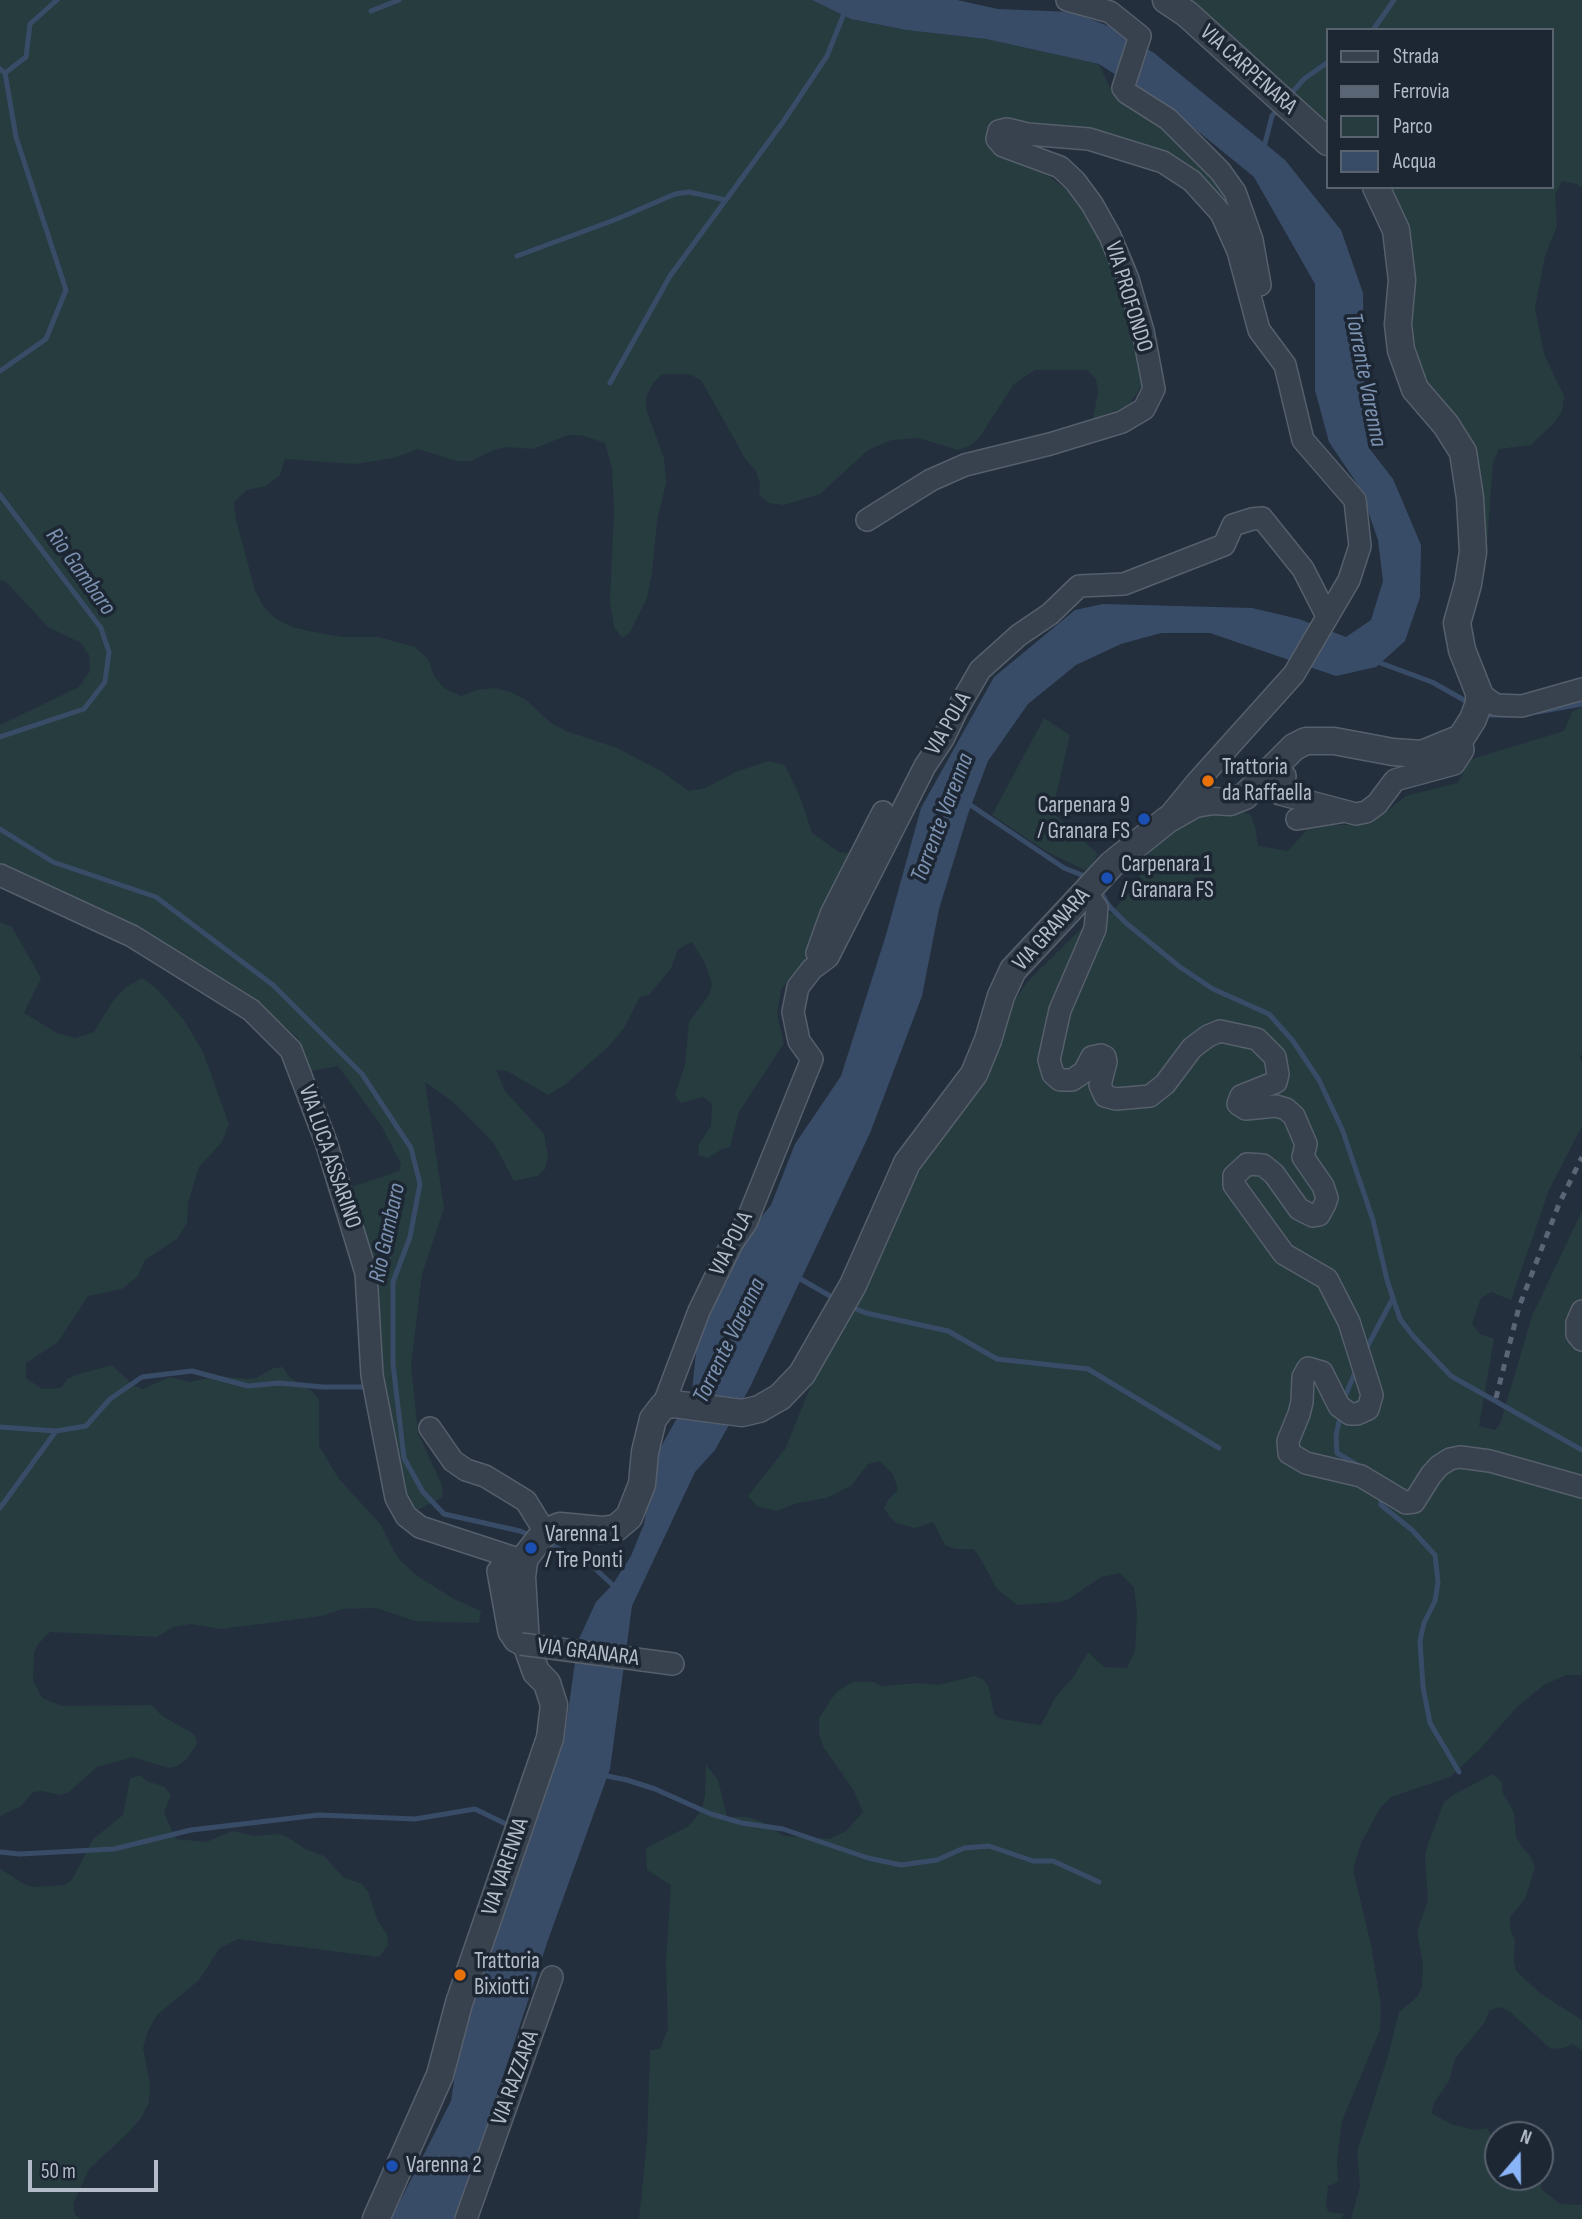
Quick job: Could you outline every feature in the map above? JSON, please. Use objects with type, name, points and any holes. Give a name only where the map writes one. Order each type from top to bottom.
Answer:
[{"type":"street","name":"VIA PROFONDO","points":[[1067,0],[1110,12],[1140,36],[1123,88],[1176,126],[1220,171],[1235,192],[1252,240],[1261,296],[1278,355]]},
{"type":"street","name":"VIA CARPENARA","points":[[1166,0],[1186,14],[1326,140]]},
{"type":"street","name":"VIA PROFONDO","points":[[867,520],[931,480],[965,465],[1050,444],[1122,422],[1144,409],[1154,389],[1143,331],[1128,279],[1110,236],[1075,181],[1060,167],[1003,146],[997,139],[999,131],[1007,128],[1027,134],[1089,139],[1163,162],[1192,181],[1221,213],[1238,251],[1259,330],[1285,365],[1303,440],[1333,473]]},
{"type":"street","points":[[1285,776],[1280,794],[1356,814],[1366,812],[1377,804],[1395,780],[1454,764],[1463,750],[1473,713],[1457,623],[1468,584],[1473,552],[1470,498],[1463,452],[1446,425],[1415,389],[1401,350],[1398,324],[1402,280],[1396,230],[1377,189]]},
{"type":"street","name":"VIA GRANARA","points":[[668,1405],[742,1413],[759,1409],[780,1397],[802,1374],[853,1285],[907,1163],[974,1074],[988,1040],[1001,996],[1013,970],[1112,864],[1167,820],[1197,782],[1294,674],[1349,580],[1360,546],[1355,500],[1333,473]]},
{"type":"street","name":"VIA POLA","points":[[812,968],[828,957],[925,766],[981,670],[1019,635],[1050,614],[1079,586],[1124,584],[1224,545],[1233,525],[1262,518],[1303,569],[1327,615]]},
{"type":"street","points":[[1167,820],[1195,804],[1230,802],[1245,796],[1294,747],[1306,741],[1334,741],[1415,754],[1435,750],[1473,713],[1496,705],[1522,706],[1582,689]]},
{"type":"street","points":[[1297,819],[1346,811]]},
{"type":"street","name":"VIA POLA","points":[[668,1405],[703,1302],[732,1243],[746,1223],[813,1059],[799,1041],[793,1012],[798,987],[812,968],[831,914],[883,812]]},
{"type":"street","name":"VIA LUCA ASSARINO","points":[[0,875],[132,936],[251,1010],[292,1050],[326,1142],[366,1273],[372,1375],[396,1498],[406,1516],[420,1527],[526,1558]]},
{"type":"street","points":[[1086,892],[1097,908],[1095,929],[1060,1010],[1049,1059],[1053,1074],[1060,1080],[1072,1080],[1084,1072],[1092,1057],[1101,1055],[1106,1062],[1100,1085],[1105,1096],[1116,1099],[1150,1096],[1165,1084],[1192,1048],[1208,1036],[1220,1031],[1257,1039],[1275,1058],[1278,1074],[1276,1082],[1241,1096],[1238,1104],[1246,1109],[1276,1106],[1294,1115],[1306,1144],[1303,1157],[1323,1186],[1327,1198],[1319,1215],[1313,1216],[1307,1215],[1291,1201],[1274,1174],[1262,1165],[1247,1164],[1234,1177],[1234,1185],[1284,1254],[1327,1279],[1349,1322],[1372,1395],[1368,1409],[1350,1414],[1339,1406],[1322,1372],[1308,1368],[1303,1377],[1299,1414],[1288,1441],[1289,1453],[1306,1463],[1361,1476],[1406,1503],[1414,1502],[1430,1475],[1439,1466],[1450,1459],[1460,1457],[1490,1461],[1582,1488]]},
{"type":"street","points":[[1582,1311],[1577,1324],[1577,1334],[1582,1340]]},
{"type":"street","points":[[526,1558],[545,1532],[560,1526],[602,1530],[617,1528],[629,1517],[642,1484],[645,1452],[653,1419],[668,1405]]},
{"type":"street","points":[[430,1428],[453,1461],[466,1470],[485,1476],[526,1501],[545,1532]]},
{"type":"street","name":"VIA VARENNA","points":[[376,2219],[440,2075],[459,2003],[550,1738],[554,1705],[547,1683],[536,1672],[526,1644],[522,1577],[526,1558]]},
{"type":"street","name":"VIA GRANARA","points":[[524,1616],[514,1612],[506,1569],[501,1568],[498,1572],[509,1632],[521,1644],[673,1664]]},
{"type":"street","name":"VIA RAZZARA","points":[[466,2219],[552,1977]]},
{"type":"green space","points":[[0,0],[812,0],[851,19],[906,30],[986,39],[1099,64],[1111,90],[1129,105],[1150,115],[1225,186],[1240,221],[1160,151],[1122,137],[1007,119],[987,134],[990,145],[1032,164],[1066,189],[1086,212],[1109,257],[1129,317],[1142,386],[1128,406],[1093,419],[1098,393],[1096,379],[1087,370],[1035,370],[1014,384],[979,438],[970,446],[958,450],[919,438],[892,440],[868,450],[820,494],[784,505],[769,503],[759,495],[760,483],[756,471],[746,460],[701,380],[689,374],[662,374],[653,383],[646,397],[646,409],[664,458],[666,483],[657,521],[647,598],[630,632],[622,638],[614,627],[610,601],[614,510],[612,468],[605,443],[581,435],[568,435],[533,449],[507,447],[494,450],[471,461],[456,461],[418,449],[394,458],[355,464],[285,459],[280,475],[266,486],[247,490],[234,502],[236,520],[255,590],[263,606],[276,619],[309,631],[342,637],[378,637],[415,647],[428,659],[434,676],[445,689],[461,696],[477,690],[495,688],[511,692],[526,700],[551,723],[566,731],[617,748],[661,771],[689,791],[705,788],[736,772],[768,761],[785,765],[800,797],[812,833],[839,852],[850,853],[845,872],[805,966],[788,980],[781,990],[777,1014],[784,1043],[739,1112],[730,1147],[708,1158],[698,1155],[699,1144],[711,1126],[712,1104],[703,1097],[681,1103],[675,1095],[685,1065],[689,1022],[709,995],[712,984],[705,963],[692,942],[678,949],[671,968],[650,994],[640,997],[624,1028],[609,1046],[566,1084],[548,1095],[507,1071],[496,1070],[505,1091],[544,1134],[548,1157],[545,1169],[537,1176],[514,1181],[493,1142],[452,1101],[425,1082],[444,1208],[422,1274],[411,1365],[418,1433],[442,1485],[443,1497],[416,1511],[407,1498],[397,1471],[384,1383],[376,1263],[349,1188],[399,1171],[401,1164],[381,1125],[338,1066],[311,1071],[298,1038],[255,1001],[126,920],[0,862],[0,725],[79,687],[90,671],[89,655],[81,643],[48,627],[6,582],[0,580]]},
{"type":"green space","points":[[1180,0],[1582,0],[1582,188],[1577,184],[1562,181],[1555,195],[1557,226],[1545,256],[1535,308],[1544,354],[1564,396],[1562,411],[1554,423],[1531,445],[1499,449],[1493,463],[1487,544],[1480,543],[1481,504],[1424,386],[1412,353],[1385,189],[1554,189],[1554,28],[1326,28],[1326,130]]},
{"type":"green space","points":[[1582,707],[1582,1054],[1579,1057],[1582,1060],[1582,1126],[1549,1190],[1511,1300],[1491,1292],[1481,1298],[1472,1324],[1480,1334],[1494,1339],[1479,1426],[1495,1430],[1500,1424],[1532,1316],[1582,1211],[1582,1675],[1566,1675],[1544,1685],[1517,1707],[1480,1749],[1450,1777],[1391,1797],[1380,1808],[1361,1843],[1353,1869],[1371,1945],[1381,2006],[1380,2030],[1342,2121],[1337,2160],[1338,2182],[1328,2186],[1326,2207],[1329,2212],[1344,2214],[1341,2219],[639,2219],[647,2142],[650,2050],[660,2049],[668,2029],[666,1962],[671,1885],[647,1870],[646,1848],[687,1827],[695,1819],[702,1809],[705,1795],[706,1765],[718,1780],[727,1817],[747,1817],[762,1822],[784,1836],[829,1839],[846,1831],[863,1812],[853,1789],[824,1748],[819,1735],[819,1718],[836,1692],[853,1682],[873,1682],[882,1686],[919,1683],[938,1685],[975,1676],[984,1680],[989,1688],[994,1714],[1001,1719],[1041,1725],[1055,1698],[1074,1676],[1088,1652],[1104,1667],[1127,1668],[1135,1651],[1137,1612],[1134,1587],[1120,1573],[1101,1577],[1069,1599],[1060,1602],[1017,1605],[997,1589],[973,1549],[955,1549],[945,1545],[933,1522],[915,1528],[896,1523],[889,1516],[884,1508],[898,1490],[893,1474],[880,1461],[868,1464],[851,1486],[826,1498],[797,1503],[777,1511],[757,1506],[748,1496],[785,1449],[813,1381],[903,1201],[1010,1008],[1027,982],[1085,925],[1111,913],[1139,882],[1144,859],[1171,831],[1199,814],[1235,811],[1250,814],[1258,846],[1288,851],[1310,826],[1370,824],[1406,796],[1458,783],[1469,760],[1564,731],[1572,712]]},
{"type":"green space","points":[[1044,718],[1070,735],[1052,812],[1098,854],[1089,872],[1049,853],[992,815]]},
{"type":"green space","points":[[0,922],[12,927],[41,978],[24,1013],[57,1033],[75,1038],[94,1032],[113,1001],[126,987],[142,978],[157,989],[184,1020],[203,1052],[229,1124],[222,1142],[199,1167],[188,1203],[187,1223],[177,1239],[145,1260],[137,1277],[122,1289],[88,1296],[58,1342],[26,1363],[26,1378],[42,1389],[52,1389],[62,1387],[67,1379],[76,1375],[112,1365],[133,1385],[143,1389],[170,1377],[190,1382],[218,1376],[247,1379],[283,1367],[288,1376],[313,1392],[319,1400],[319,1446],[339,1479],[381,1525],[400,1560],[416,1575],[454,1599],[481,1611],[479,1623],[415,1621],[376,1608],[342,1609],[322,1616],[221,1629],[191,1624],[173,1627],[157,1637],[50,1632],[34,1652],[33,1680],[42,1698],[62,1706],[152,1705],[161,1715],[195,1735],[197,1744],[186,1760],[177,1766],[168,1768],[133,1757],[97,1767],[69,1792],[60,1795],[33,1792],[21,1806],[0,1816]]},
{"type":"green space","points":[[1493,1774],[1502,1782],[1503,1793],[1514,1813],[1516,1837],[1535,1867],[1525,1899],[1510,1917],[1510,1929],[1515,1940],[1516,1971],[1541,1994],[1582,2020],[1582,2051],[1573,2044],[1551,2049],[1510,2012],[1499,2007],[1489,2011],[1485,2022],[1455,2059],[1449,2081],[1435,2101],[1431,2113],[1453,2125],[1476,2130],[1484,2129],[1484,2191],[1544,2191],[1560,2204],[1582,2205],[1582,2219],[1351,2219],[1360,2186],[1357,2152],[1388,2056],[1399,2012],[1417,1997],[1422,1987],[1423,1965],[1417,1931],[1428,1901],[1425,1856],[1444,1802]]},
{"type":"green space","points":[[139,1775],[165,1787],[171,1795],[164,1813],[176,1839],[206,1842],[233,1831],[253,1836],[280,1834],[305,1849],[324,1856],[343,1877],[362,1884],[368,1892],[377,1919],[387,1935],[388,1945],[379,1957],[238,1939],[220,1948],[199,1980],[157,2015],[148,2031],[143,2048],[150,2084],[149,2102],[141,2118],[129,2132],[89,2169],[73,2204],[75,2215],[82,2219],[0,2219],[0,1869],[26,1885],[35,1887],[64,1885],[72,1880],[93,1839],[123,1815],[130,1779]]},
{"type":"water","name":"Torrente Varenna","points":[[812,0],[957,0],[998,9],[1072,12],[1111,27],[1154,53],[1285,160],[1341,230],[1363,293],[1364,388],[1369,448],[1393,479],[1421,545],[1420,597],[1405,641],[1376,667],[1336,676],[1210,633],[1161,633],[1121,644],[1076,665],[1028,704],[988,761],[968,814],[939,909],[922,996],[870,1133],[750,1387],[715,1450],[695,1472],[632,1606],[610,1769],[548,1940],[456,2219],[391,2219],[451,2101],[457,2060],[474,1997],[564,1740],[578,1641],[596,1602],[613,1584],[631,1556],[644,1524],[657,1454],[692,1391],[697,1343],[717,1283],[750,1231],[771,1205],[795,1144],[841,1076],[886,935],[921,808],[994,677],[1075,610],[1103,604],[1252,608],[1299,619],[1346,637],[1371,620],[1383,581],[1378,540],[1360,488],[1329,442],[1315,390],[1315,284],[1254,177],[1178,115],[1099,64],[986,39],[906,30],[851,19]]},
{"type":"waterway","points":[[5,73],[26,57],[30,24],[57,0]]},
{"type":"waterway","points":[[371,11],[399,0]]},
{"type":"waterway","points":[[1374,28],[1394,0]]},
{"type":"waterway","points":[[610,383],[670,276],[783,122],[827,56],[845,11]]},
{"type":"waterway","points":[[1289,96],[1304,79],[1326,63]]},
{"type":"waterway","name":"Rio Gambaro","points":[[0,69],[5,73],[16,137],[66,290],[46,339],[0,371]]},
{"type":"waterway","points":[[1263,151],[1272,116],[1278,109]]},
{"type":"waterway","points":[[517,256],[675,194],[689,192],[726,200]]},
{"type":"waterway","name":"Rio Gambaro","points":[[0,495],[101,628],[109,652],[105,682],[84,709],[0,737]]},
{"type":"waterway","points":[[1375,661],[1432,682],[1471,704]]},
{"type":"waterway","points":[[1537,712],[1582,704]]},
{"type":"waterway","points":[[1482,711],[1490,715],[1520,715]]},
{"type":"waterway","name":"Torrente Varenna","points":[[966,802],[1064,868],[1087,877]]},
{"type":"waterway","name":"Rio Gambaro","points":[[0,829],[53,862],[156,897],[273,985],[362,1074],[411,1148],[420,1184],[410,1237],[393,1282],[393,1364],[404,1458],[423,1492],[444,1514],[532,1536]]},
{"type":"waterway","points":[[1099,889],[1109,906],[1126,923],[1180,967],[1213,989],[1269,1014],[1293,1041],[1319,1080],[1342,1129],[1373,1220],[1387,1280],[1400,1319],[1413,1336],[1451,1376],[1582,1450]]},
{"type":"waterway","points":[[797,1277],[837,1300]]},
{"type":"waterway","points":[[1365,1351],[1393,1298]]},
{"type":"waterway","points":[[849,1306],[866,1313],[948,1331],[997,1359],[1088,1369],[1219,1448]]},
{"type":"waterway","points":[[1344,1399],[1356,1370]]},
{"type":"waterway","points":[[0,1427],[56,1431],[86,1426],[110,1399],[142,1377],[192,1371],[248,1386],[279,1383],[370,1387]]},
{"type":"waterway","points":[[1341,1412],[1336,1436],[1337,1453],[1359,1466]]},
{"type":"waterway","points":[[0,1508],[56,1431]]},
{"type":"waterway","points":[[1381,1494],[1381,1505],[1412,1530],[1435,1555],[1438,1582],[1435,1601],[1424,1623],[1420,1641],[1423,1687],[1430,1723],[1459,1772]]},
{"type":"waterway","name":"Rio Gambaro","points":[[547,1543],[588,1562],[617,1589]]},
{"type":"waterway","points":[[602,1775],[655,1789],[711,1814],[742,1823],[783,1829],[868,1858],[901,1865],[937,1860],[964,1848],[989,1846],[1033,1861],[1053,1861],[1099,1882]]},
{"type":"waterway","points":[[0,1852],[20,1854],[114,1849],[191,1830],[319,1815],[415,1819],[475,1809],[510,1826]]},
{"type":"railway","points":[[1496,1398],[1519,1307],[1559,1204],[1582,1157]]},
{"type":"place","name":"Trattoria da Raffaella","points":[[1208,781]]},
{"type":"place","name":"Carpenara 9 / Granara FS","points":[[1144,819]]},
{"type":"place","name":"Carpenara 1 / Granara FS","points":[[1107,878]]},
{"type":"place","name":"Varenna 1 / Tre Ponti","points":[[531,1548]]},
{"type":"place","name":"Trattoria Bixiotti","points":[[460,1975]]},
{"type":"place","name":"Varenna 2","points":[[392,2166]]}]
